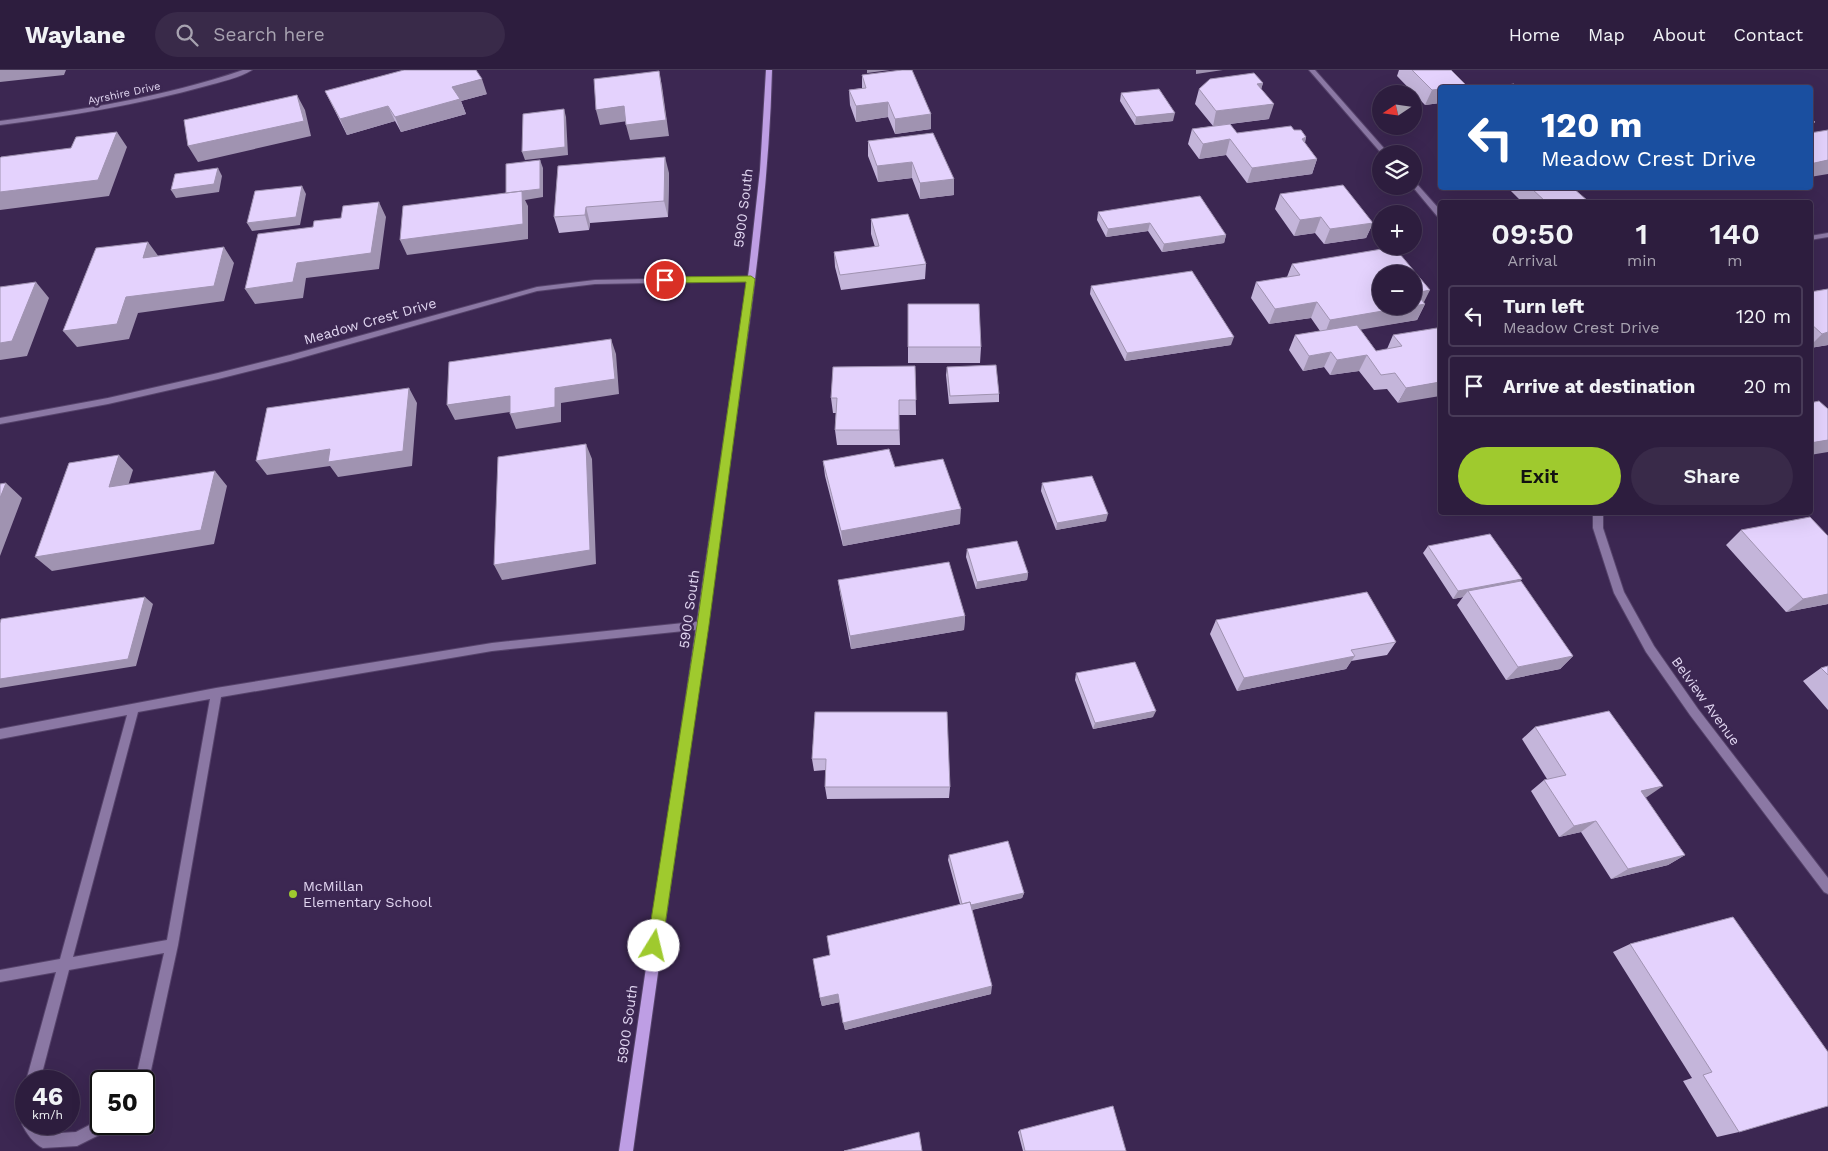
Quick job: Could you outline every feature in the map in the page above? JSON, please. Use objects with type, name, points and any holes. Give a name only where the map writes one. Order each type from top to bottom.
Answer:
[{"type":"main road","name":"5900 South","points":[[626,1151],[703,625],[764,182],[769,70]]},
{"type":"street","name":"Ayrshire Drive","points":[[0,123],[118,105],[220,81],[249,70]]},
{"type":"street","points":[[1312,70],[1378,145]]},
{"type":"street","points":[[1422,193],[1438,212]]},
{"type":"street","points":[[1813,238],[1828,235]]},
{"type":"street","name":"Meadow Crest Drive","points":[[0,421],[108,401],[227,374],[537,289],[595,282],[751,279]]},
{"type":"street","name":"Belview Avenue","points":[[1598,515],[1598,528],[1619,593],[1650,649],[1694,712],[1828,888]]},
{"type":"street","points":[[0,734],[216,693],[492,647],[703,625]]},
{"type":"street","points":[[144,1070],[172,945],[216,693]]},
{"type":"street","points":[[37,1070],[134,709]]},
{"type":"street","points":[[0,976],[172,945]]},
{"type":"street","points":[[39,1135],[43,1140],[77,1139],[90,1132]]},
{"type":"building","points":[[404,70],[476,70],[482,79],[452,87],[460,99],[395,117],[388,106],[340,119],[325,91]]},
{"type":"building","points":[[912,70],[931,114],[895,119],[888,102],[856,106],[849,90],[866,88],[862,75]]},
{"type":"building","points":[[1412,70],[1451,70],[1466,85],[1438,85],[1438,89],[1432,90]]},
{"type":"building","points":[[659,71],[666,120],[626,125],[624,106],[596,110],[594,79]]},
{"type":"building","points":[[1254,73],[1263,83],[1257,84],[1274,104],[1216,111],[1199,89],[1210,79]]},
{"type":"building","points":[[1159,89],[1175,113],[1136,117],[1121,93]]},
{"type":"building","points":[[297,95],[304,121],[188,146],[184,120]]},
{"type":"building","points":[[564,109],[565,147],[522,152],[523,114]]},
{"type":"building","points":[[1230,124],[1237,133],[1291,126],[1294,130],[1301,130],[1306,137],[1302,139],[1317,159],[1252,168],[1230,139],[1203,144],[1192,129]]},
{"type":"building","points":[[1828,130],[1828,160],[1813,163],[1813,132]]},
{"type":"building","points":[[117,132],[98,180],[0,192],[1,157],[71,148],[76,137]]},
{"type":"building","points":[[933,133],[954,179],[920,183],[912,162],[877,166],[868,141]]},
{"type":"building","points":[[665,157],[664,201],[586,207],[585,215],[554,217],[558,166]]},
{"type":"building","points":[[540,160],[540,189],[506,193],[506,164]]},
{"type":"building","points":[[218,168],[214,184],[171,190],[175,174]]},
{"type":"building","points":[[1343,185],[1372,223],[1330,229],[1321,217],[1300,220],[1280,194]]},
{"type":"building","points":[[302,186],[296,217],[247,223],[255,191]]},
{"type":"building","points":[[1533,190],[1575,190],[1587,200],[1544,200]]},
{"type":"building","points":[[522,191],[523,224],[400,240],[403,206]]},
{"type":"building","points":[[1200,196],[1226,235],[1164,244],[1150,223],[1108,229],[1098,212]]},
{"type":"building","points":[[379,202],[371,253],[297,263],[293,282],[245,289],[258,234],[313,227],[314,221],[341,218],[343,206]]},
{"type":"building","points":[[908,214],[926,264],[840,275],[834,252],[879,246],[871,219]]},
{"type":"building","points":[[148,242],[143,258],[224,247],[214,286],[126,297],[117,324],[63,331],[96,248]]},
{"type":"building","points":[[1372,251],[1372,255],[1401,255],[1409,265],[1372,265],[1372,313],[1330,320],[1317,302],[1275,309],[1256,282],[1300,275],[1292,264]]},
{"type":"building","points":[[1192,271],[1234,337],[1127,353],[1091,286]]},
{"type":"building","points":[[1422,280],[1430,290],[1422,292]]},
{"type":"building","points":[[36,282],[12,341],[0,343],[0,287]]},
{"type":"building","points":[[1828,289],[1828,332],[1822,334],[1813,326],[1813,292]]},
{"type":"building","points":[[908,304],[979,304],[981,347],[908,347]]},
{"type":"building","points":[[1357,325],[1376,351],[1402,346],[1393,335],[1437,328],[1438,382],[1406,388],[1395,373],[1381,375],[1367,355],[1337,360],[1331,352],[1309,356],[1295,335]]},
{"type":"building","points":[[611,339],[615,379],[555,388],[555,407],[510,414],[510,396],[447,405],[449,362]]},
{"type":"building","points":[[996,365],[999,394],[950,396],[947,367]]},
{"type":"building","points":[[915,366],[916,400],[899,400],[899,430],[835,430],[837,398],[831,398],[833,367]]},
{"type":"building","points":[[409,388],[403,451],[328,462],[330,449],[256,461],[267,408]]},
{"type":"building","points":[[1819,401],[1828,409],[1828,440],[1813,442],[1813,402]]},
{"type":"building","points":[[586,444],[590,550],[494,565],[498,457]]},
{"type":"building","points":[[889,449],[895,467],[943,459],[961,509],[841,531],[823,461]]},
{"type":"building","points":[[119,455],[109,487],[215,471],[201,530],[35,557],[69,463]]},
{"type":"building","points":[[1092,476],[1108,514],[1057,523],[1042,483]]},
{"type":"building","points":[[6,483],[0,498],[0,484]]},
{"type":"building","points":[[1810,517],[1828,536],[1828,594],[1803,599],[1741,530]]},
{"type":"building","points":[[1490,534],[1522,579],[1458,591],[1428,546]]},
{"type":"building","points":[[1017,541],[1028,573],[977,582],[967,549]]},
{"type":"building","points":[[949,562],[965,616],[850,636],[838,580]]},
{"type":"building","points":[[1521,581],[1573,656],[1518,667],[1468,591]]},
{"type":"building","points":[[1367,592],[1396,642],[1351,650],[1355,656],[1244,678],[1216,620]]},
{"type":"building","points":[[145,597],[128,659],[0,679],[1,619]]},
{"type":"building","points":[[1135,662],[1156,711],[1095,723],[1076,673]]},
{"type":"building","points":[[1828,666],[1828,675],[1821,668]]},
{"type":"building","points":[[1609,711],[1663,786],[1641,791],[1685,855],[1628,869],[1596,821],[1574,826],[1544,780],[1566,775],[1535,727]]},
{"type":"building","points":[[815,712],[947,712],[950,787],[825,787],[826,759],[812,759]]},
{"type":"building","points":[[1008,841],[1024,893],[971,905],[970,902],[962,904],[949,855]]},
{"type":"building","points":[[970,902],[992,986],[843,1023],[838,994],[820,998],[813,959],[830,955],[827,936]]},
{"type":"building","points":[[1733,917],[1828,1052],[1828,1106],[1739,1132],[1703,1075],[1712,1072],[1630,944]]},
{"type":"building","points":[[1113,1106],[1126,1151],[1025,1151],[1020,1130]]},
{"type":"building","points":[[919,1132],[922,1151],[844,1151]]},
{"type":"place","name":"McMillan Elementary School","points":[[293,894]]},
{"type":"route","points":[[654,946],[703,625],[751,279],[665,280]]}]
